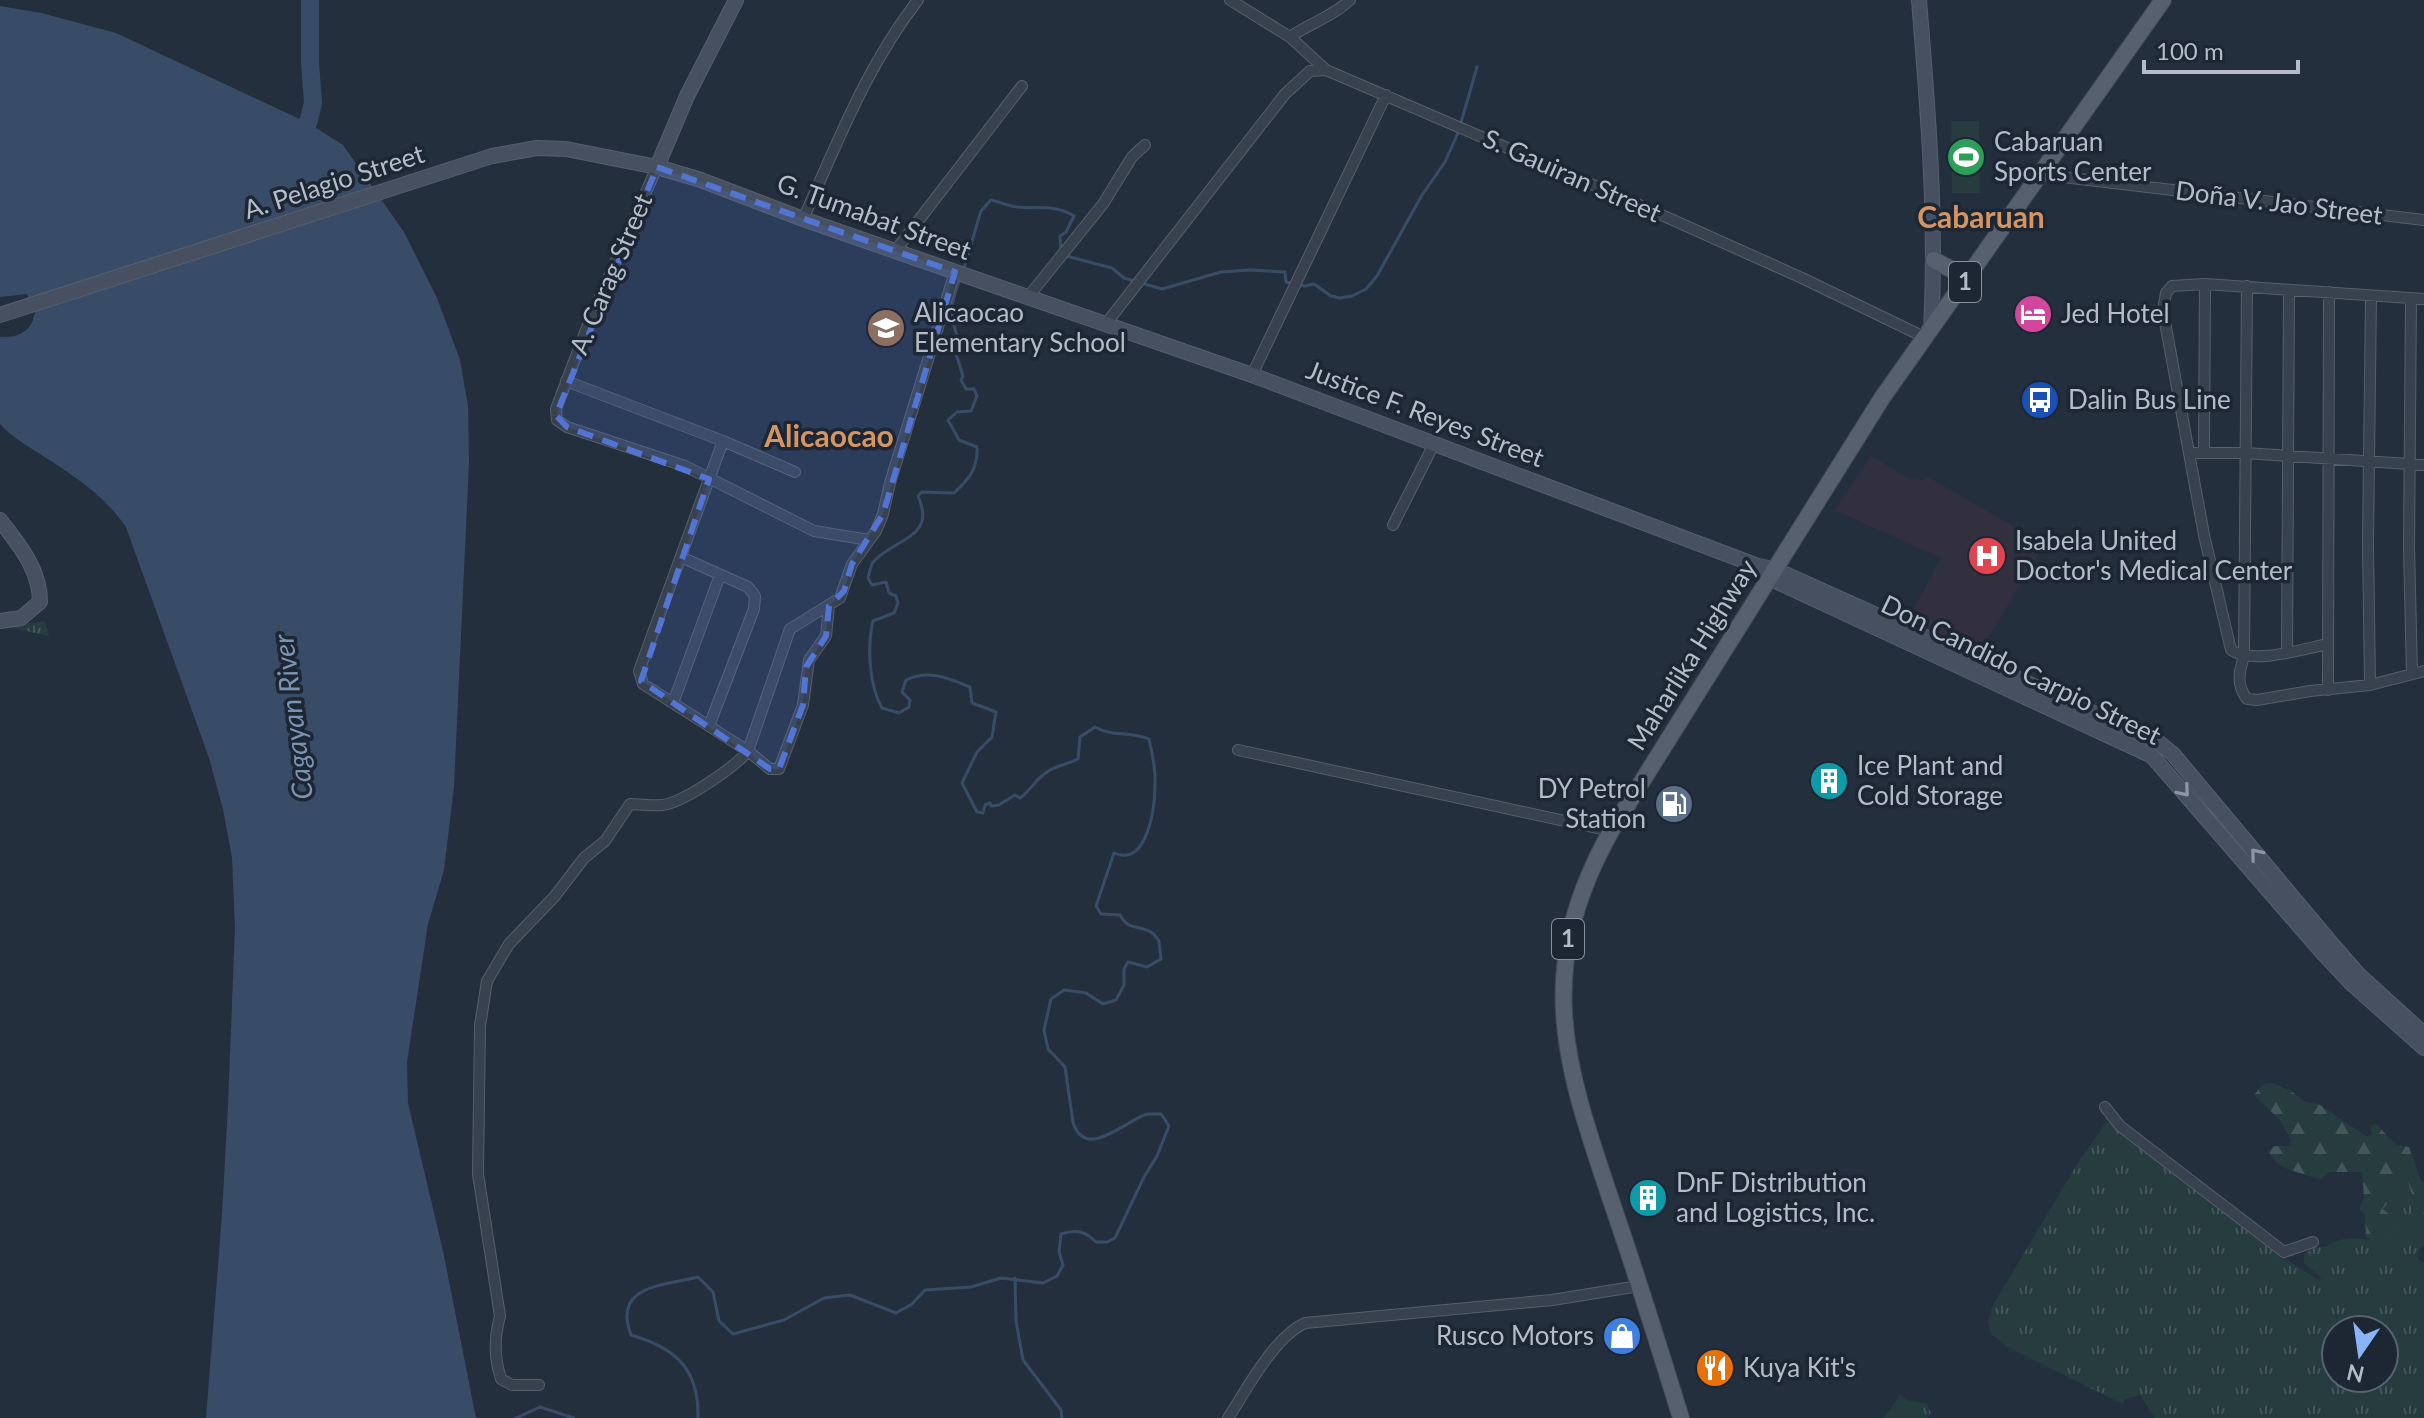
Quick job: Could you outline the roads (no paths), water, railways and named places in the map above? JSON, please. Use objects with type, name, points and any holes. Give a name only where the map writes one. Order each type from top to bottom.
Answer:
[{"type":"main road","points":[[657,167],[687,96],[736,0]]},
{"type":"main road","points":[[1919,0],[1934,260],[1928,333]]},
{"type":"main road","name":"Maharlika Highway","points":[[1681,1418],[1591,1141],[1570,1066],[1563,1004],[1563,969],[1573,915],[1594,861],[1767,571],[2038,174],[2163,0]]},
{"type":"main road","name":"A. Pelagio Street","points":[[0,315],[492,156],[537,148],[566,149],[657,167]]},
{"type":"main road","name":"G. Tumabat Street","points":[[657,167],[1074,313]]},
{"type":"main road","points":[[1934,260],[1967,278]]},
{"type":"main road","name":"Justice F. Reyes Street","points":[[1074,313],[1252,375],[1767,571]]},
{"type":"main road","points":[[0,520],[28,558],[40,585],[40,602],[29,614],[11,621],[0,621]]},
{"type":"main road","name":"Don Candido Carpio Street","points":[[1767,571],[2165,746],[2359,975],[2424,1034]]},
{"type":"main road","name":"Don Candido Carpio Street","points":[[1767,571],[2152,756],[2331,962],[2424,1048]]},
{"type":"street","points":[[803,219],[877,62],[918,0]]},
{"type":"street","name":"S. Gauiran Street","points":[[1230,0],[1290,37],[1326,70],[1635,203],[1802,278],[1873,314],[1928,333]]},
{"type":"street","points":[[1290,37],[1309,24],[1328,17],[1350,0]]},
{"type":"street","points":[[1105,325],[1285,94],[1310,71],[1326,70]]},
{"type":"street","points":[[895,251],[1022,86]]},
{"type":"street","points":[[1252,375],[1386,95]]},
{"type":"street","points":[[1028,297],[1103,204],[1132,157],[1145,145]]},
{"type":"street","name":"A. Carag Street","points":[[657,167],[566,381],[556,409],[557,420],[685,466],[814,531],[869,540]]},
{"type":"street","name":"Doña V. Jao Street","points":[[2038,174],[2424,220]]},
{"type":"street","points":[[539,1385],[512,1385],[501,1379],[495,1359],[500,1316],[478,1174],[480,1026],[487,981],[509,944],[555,896],[584,858],[605,841],[630,804],[665,805],[739,763],[748,751],[790,629],[801,619],[835,603],[844,591],[852,564],[883,514],[890,483],[960,274]]},
{"type":"street","points":[[2204,453],[2205,284]]},
{"type":"street","points":[[2328,644],[2244,656],[2231,650],[2204,535],[2163,301],[2172,286],[2205,284],[2424,299]]},
{"type":"street","points":[[2247,286],[2244,656],[2239,684],[2247,699],[2257,700],[2370,685],[2424,671]]},
{"type":"street","points":[[2287,652],[2289,291]]},
{"type":"street","points":[[2328,690],[2329,292]]},
{"type":"street","points":[[2370,685],[2371,296]]},
{"type":"street","points":[[2411,298],[2409,547],[2412,674]]},
{"type":"street","points":[[566,381],[795,472]]},
{"type":"street","points":[[723,441],[639,671],[643,684],[775,770],[782,765],[803,705],[809,660],[826,636],[829,606]]},
{"type":"street","points":[[1393,525],[1434,444]]},
{"type":"street","points":[[2190,453],[2245,453],[2424,465]]},
{"type":"street","points":[[681,557],[753,591],[755,603],[709,726]]},
{"type":"street","points":[[673,703],[720,575]]},
{"type":"street","points":[[1238,750],[1611,831]]},
{"type":"street","points":[[2105,1107],[2120,1126],[2284,1252],[2313,1242]]},
{"type":"street","points":[[1228,1418],[1259,1370],[1287,1336],[1305,1323],[1552,1300],[1639,1286]]},
{"type":"water","name":"Cagayan River","points":[[0,6],[41,13],[116,33],[308,123],[343,145],[404,232],[437,298],[460,360],[468,406],[469,462],[454,786],[444,870],[428,924],[407,1062],[408,1103],[443,1251],[476,1418],[206,1418],[228,1105],[235,928],[232,858],[209,758],[126,527],[87,486],[0,424],[0,337],[24,332],[31,324],[35,311],[27,294],[0,297]]},
{"type":"waterway","points":[[293,138],[308,123],[313,103],[310,0]]},
{"type":"waterway","points":[[1066,256],[1112,268],[1124,278],[1162,289],[1221,272],[1250,270],[1285,272],[1286,282],[1305,286],[1314,284],[1331,296],[1340,298],[1352,296],[1366,289],[1377,276],[1422,195],[1445,162],[1458,133],[1477,67]]},
{"type":"waterway","points":[[964,268],[981,211],[991,200],[1017,207],[1053,208],[1074,216],[1066,232],[1060,236],[1061,251]]},
{"type":"waterway","points":[[698,1418],[694,1386],[682,1363],[661,1347],[631,1335],[627,1319],[629,1306],[644,1291],[698,1277],[713,1292],[719,1321],[733,1334],[784,1320],[824,1298],[850,1295],[896,1313],[912,1304],[925,1290],[971,1287],[1001,1278],[1043,1283],[1057,1276],[1063,1265],[1059,1252],[1061,1234],[1080,1232],[1096,1242],[1115,1238],[1169,1126],[1161,1114],[1148,1114],[1097,1139],[1087,1139],[1079,1134],[1073,1122],[1065,1067],[1048,1049],[1044,1030],[1051,999],[1064,990],[1086,993],[1103,1004],[1116,1000],[1124,985],[1124,969],[1128,962],[1147,967],[1161,959],[1159,941],[1152,933],[1130,925],[1120,915],[1101,914],[1096,906],[1114,853],[1126,855],[1135,852],[1147,832],[1155,778],[1149,739],[1095,727],[1080,737],[1078,759],[1047,772],[1020,798],[1015,795],[999,805],[991,806],[990,803],[985,805],[983,813],[977,812],[962,783],[977,752],[992,737],[996,712],[972,703],[970,687],[938,676],[923,675],[906,680],[902,692],[910,700],[909,707],[899,713],[882,708],[874,688],[870,654],[873,621],[894,613],[898,603],[896,596],[889,593],[886,582],[872,585],[868,578],[872,564],[918,529],[922,521],[918,496],[922,492],[954,493],[969,477],[976,461],[977,447],[959,440],[948,420],[957,412],[971,411],[977,396],[974,389],[966,389],[961,380],[963,376],[954,347],[958,338],[952,308],[960,279]]},
{"type":"waterway","points":[[1015,1278],[1016,1321],[1023,1360],[1061,1410],[1062,1418]]},
{"type":"waterway","points":[[516,1418],[540,1407],[574,1418]]},
{"type":"place","name":"Cabaruan Sports Center","points":[[1966,157]]},
{"type":"place","name":"Jed Hotel","points":[[2033,314]]},
{"type":"place","name":"Alicaocao Elementary School","points":[[886,328]]},
{"type":"place","name":"Dalin Bus Line","points":[[2040,400]]},
{"type":"place","name":"Isabela United Doctor's Medical Center","points":[[1987,556]]},
{"type":"place","name":"Ice Plant and Cold Storage","points":[[1829,781]]},
{"type":"place","name":"DY Petrol Station","points":[[1674,804]]},
{"type":"place","name":"DnF Distribution and Logistics, Inc.","points":[[1648,1198]]},
{"type":"place","name":"Rusco Motors","points":[[1622,1336]]},
{"type":"place","name":"Kuya Kit's","points":[[1715,1368]]},
{"type":"district","name":"Cabaruan","points":[[1981,218]]},
{"type":"district","name":"Alicaocao","points":[[829,437]]}]
